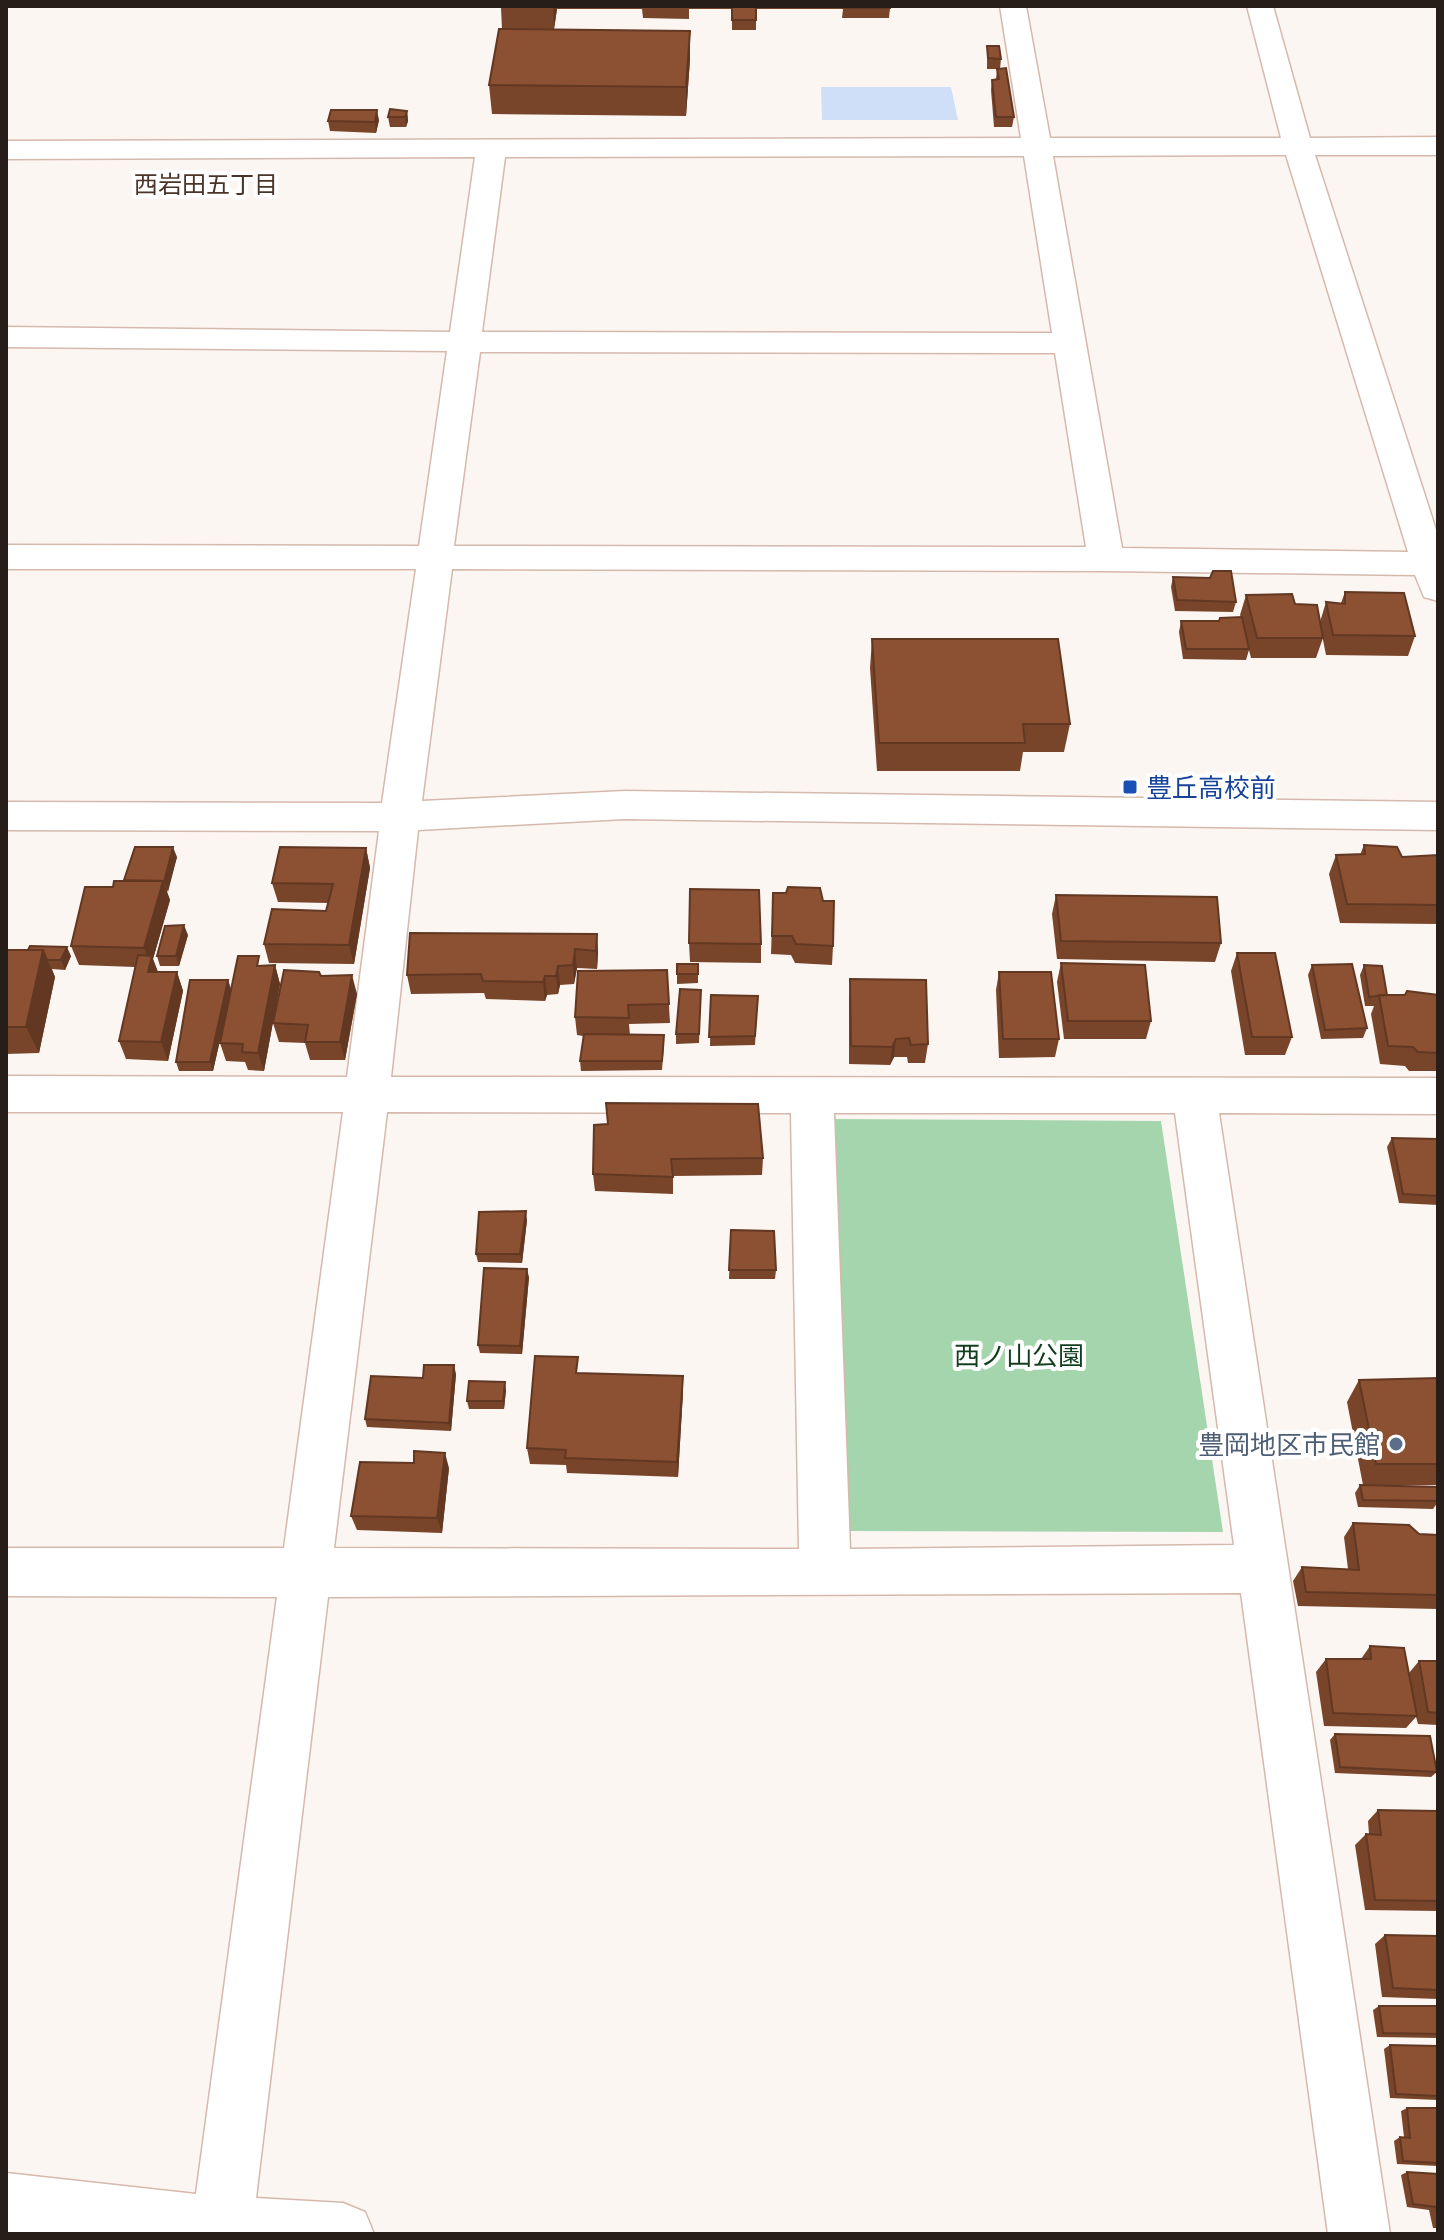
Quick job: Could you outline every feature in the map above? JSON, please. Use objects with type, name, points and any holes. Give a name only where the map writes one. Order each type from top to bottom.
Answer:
[{"type":"street","points":[[1013,6],[1067,343],[1106,559]]},
{"type":"street","points":[[6,557],[1106,559],[1435,573],[1298,146],[1260,6]]},
{"type":"street","points":[[6,150],[1438,146]]},
{"type":"street","points":[[221,2230],[400,817],[491,150]]},
{"type":"street","points":[[6,337],[463,342],[1067,343]]},
{"type":"street","points":[[6,816],[400,817],[625,805],[1438,816]]},
{"type":"street","points":[[6,1094],[1438,1096]]},
{"type":"street","points":[[1194,1094],[1359,2234]]},
{"type":"street","points":[[812,1096],[825,1573]]},
{"type":"street","points":[[6,1572],[825,1573],[1262,1569]]},
{"type":"street","points":[[6,2203],[221,2230],[343,2234]]},
{"type":"green space","name":"西ノ山公園","points":[[835,1119],[1161,1121],[1223,1532],[850,1531]]},
{"type":"water","points":[[821,87],[951,87],[958,120],[822,120]]},
{"type":"building","points":[[732,6],[756,6],[756,20],[732,20]]},
{"type":"building","points":[[890,6],[890,8],[843,8]]},
{"type":"building","points":[[499,29],[690,31],[686,87],[489,85]]},
{"type":"building","points":[[987,46],[999,46],[1001,59],[988,58]]},
{"type":"building","points":[[1006,68],[1014,117],[996,117],[992,80],[999,79],[997,69]]},
{"type":"building","points":[[390,109],[407,111],[405,117],[388,117]]},
{"type":"building","points":[[331,110],[377,110],[375,122],[328,121]]},
{"type":"building","points":[[1213,571],[1231,571],[1236,602],[1177,600],[1173,577],[1210,578]]},
{"type":"building","points":[[1345,592],[1404,593],[1415,636],[1333,635],[1326,602],[1345,604]]},
{"type":"building","points":[[1292,594],[1295,604],[1317,605],[1323,638],[1257,638],[1246,595]]},
{"type":"building","points":[[1242,617],[1249,649],[1186,649],[1181,621],[1219,621],[1220,618]]},
{"type":"building","points":[[872,639],[1058,639],[1070,724],[1023,724],[1025,743],[879,743]]},
{"type":"building","points":[[1364,845],[1397,847],[1402,857],[1438,855],[1438,905],[1347,904],[1336,855],[1365,854]]},
{"type":"building","points":[[135,847],[173,847],[164,882],[124,880]]},
{"type":"building","points":[[280,847],[366,848],[349,945],[264,944],[272,909],[326,911],[333,884],[272,883]]},
{"type":"building","points":[[114,881],[163,881],[144,948],[71,946],[85,887],[113,887]]},
{"type":"building","points":[[788,887],[820,888],[823,901],[834,901],[833,946],[796,944],[792,936],[772,936],[773,893],[786,893]]},
{"type":"building","points":[[690,889],[759,890],[761,944],[689,943]]},
{"type":"building","points":[[1056,895],[1217,897],[1221,943],[1061,941]]},
{"type":"building","points":[[184,925],[176,956],[157,956],[165,926]]},
{"type":"building","points":[[410,933],[597,934],[596,951],[575,949],[573,965],[558,966],[556,976],[545,976],[543,982],[483,981],[481,974],[407,975]]},
{"type":"building","points":[[30,946],[67,947],[61,960],[47,960],[43,950],[28,950]]},
{"type":"building","points":[[6,950],[43,950],[26,1027],[6,1027]]},
{"type":"building","points":[[1237,953],[1275,953],[1292,1037],[1252,1037]]},
{"type":"building","points":[[138,955],[152,956],[148,972],[177,972],[161,1042],[119,1041]]},
{"type":"building","points":[[238,956],[259,956],[257,966],[275,965],[258,1053],[242,1052],[243,1044],[220,1043]]},
{"type":"building","points":[[1061,963],[1145,965],[1151,1021],[1068,1021]]},
{"type":"building","points":[[677,964],[698,964],[698,974],[677,974]]},
{"type":"building","points":[[1352,964],[1367,1028],[1325,1030],[1312,965]]},
{"type":"building","points":[[1364,965],[1382,966],[1387,995],[1369,997]]},
{"type":"building","points":[[284,970],[319,972],[321,976],[352,975],[340,1042],[305,1042],[308,1025],[273,1023]]},
{"type":"building","points":[[667,970],[669,1004],[628,1005],[629,1018],[575,1017],[578,971]]},
{"type":"building","points":[[999,972],[1051,972],[1059,1039],[1003,1039]]},
{"type":"building","points":[[850,979],[926,980],[928,1044],[911,1045],[909,1038],[896,1039],[892,1047],[851,1046]]},
{"type":"building","points":[[190,980],[228,980],[210,1062],[176,1062]]},
{"type":"building","points":[[680,989],[701,990],[699,1034],[676,1034]]},
{"type":"building","points":[[1407,991],[1438,995],[1438,1053],[1418,1052],[1413,1047],[1388,1046],[1379,995],[1405,995]]},
{"type":"building","points":[[711,995],[758,996],[755,1036],[709,1037]]},
{"type":"building","points":[[584,1034],[664,1035],[662,1061],[580,1061]]},
{"type":"building","points":[[606,1103],[758,1104],[763,1158],[671,1159],[673,1177],[593,1174],[594,1125],[608,1124]]},
{"type":"building","points":[[1392,1138],[1438,1139],[1438,1196],[1403,1194]]},
{"type":"building","points":[[526,1211],[520,1254],[476,1254],[479,1212]]},
{"type":"building","points":[[731,1230],[774,1231],[776,1270],[729,1270]]},
{"type":"building","points":[[484,1268],[527,1269],[520,1346],[478,1345]]},
{"type":"building","points":[[535,1356],[578,1357],[576,1373],[683,1376],[677,1462],[565,1458],[566,1450],[527,1448]]},
{"type":"building","points":[[424,1365],[454,1365],[449,1423],[365,1419],[371,1376],[423,1378]]},
{"type":"building","name":"豊岡地区市民館","points":[[1438,1378],[1438,1464],[1376,1464],[1359,1380]]},
{"type":"building","points":[[469,1381],[505,1382],[503,1401],[467,1401]]},
{"type":"building","points":[[414,1451],[445,1453],[437,1518],[351,1516],[360,1462],[414,1463]]},
{"type":"building","points":[[1360,1485],[1438,1487],[1438,1501],[1363,1500]]},
{"type":"building","points":[[1353,1523],[1409,1525],[1419,1534],[1438,1535],[1438,1595],[1306,1592],[1302,1567],[1359,1570]]},
{"type":"building","points":[[1370,1646],[1404,1648],[1417,1716],[1333,1713],[1326,1659],[1371,1659]]},
{"type":"building","points":[[1419,1661],[1438,1661],[1438,1713],[1428,1712]]},
{"type":"building","points":[[1335,1734],[1430,1736],[1437,1772],[1340,1767]]},
{"type":"building","points":[[1378,1810],[1438,1811],[1438,1901],[1375,1900],[1366,1834],[1381,1835]]},
{"type":"building","points":[[1385,1935],[1438,1936],[1438,1990],[1393,1988]]},
{"type":"building","points":[[1379,2006],[1438,2006],[1438,2034],[1383,2033]]},
{"type":"building","points":[[1390,2045],[1438,2046],[1438,2096],[1396,2094]]},
{"type":"building","points":[[1407,2108],[1438,2108],[1438,2163],[1403,2161],[1400,2137],[1410,2138]]},
{"type":"building","points":[[1407,2172],[1438,2174],[1438,2217],[1436,2207],[1413,2204]]},
{"type":"place","name":"豊丘高校前","points":[[1130,787]]},
{"type":"place","name":"豊岡地区市民館","points":[[1396,1444]]},
{"type":"district","name":"西岩田五丁目","points":[[206,184]]}]
